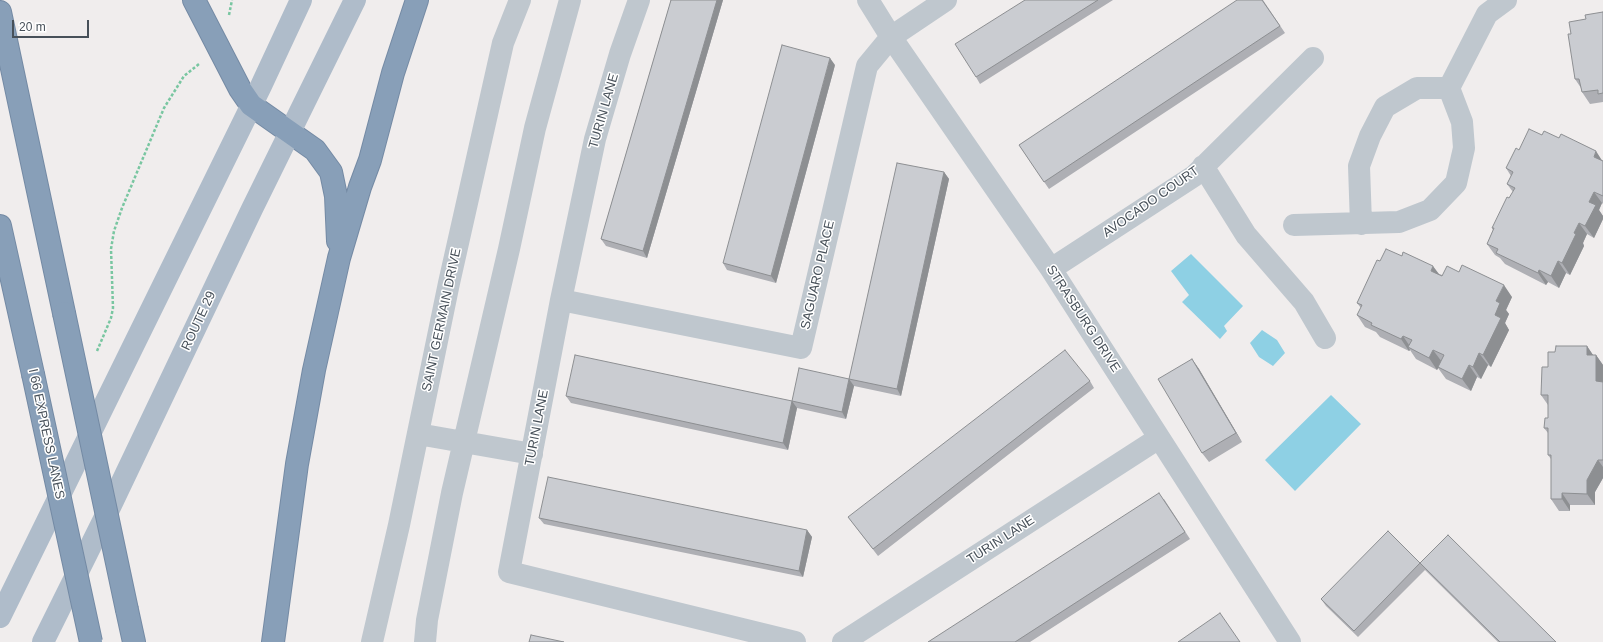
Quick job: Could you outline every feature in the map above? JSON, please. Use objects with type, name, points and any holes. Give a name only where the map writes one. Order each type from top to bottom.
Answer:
[{"type":"highway","points":[[194,0],[240,89],[252,105],[315,150],[331,172],[336,196],[339,258]]},
{"type":"highway","points":[[274,642],[297,464],[314,370],[339,258],[360,187],[370,160],[393,73],[417,0]]},
{"type":"highway","points":[[0,12],[134,642]]},
{"type":"highway","name":"I 66 EXPRESS LANES","points":[[0,226],[91,642]]},
{"type":"main road","points":[[0,617],[252,105],[301,0]]},
{"type":"main road","name":"ROUTE 29","points":[[43,642],[111,505],[248,216],[291,132],[355,0]]},
{"type":"street","name":"SAINT GERMAIN DRIVE","points":[[372,642],[399,525],[451,273],[503,43],[520,0]]},
{"type":"street","points":[[425,642],[427,620],[464,442],[535,128],[570,0]]},
{"type":"street","name":"TURIN LANE","points":[[639,0],[620,54],[595,139],[561,300],[509,572],[795,642]]},
{"type":"street","name":"STRASBURG DRIVE","points":[[868,0],[890,37],[1051,269],[1290,642]]},
{"type":"street","name":"SAGUARO PLACE","points":[[561,300],[801,348],[867,66],[890,37],[946,0]]},
{"type":"street","points":[[1294,225],[1399,222],[1430,210],[1456,182],[1464,148],[1462,122],[1449,88],[1487,14],[1506,0]]},
{"type":"street","name":"AVOCADO COURT","points":[[1051,269],[1194,176],[1313,58]]},
{"type":"street","points":[[1361,224],[1359,166],[1370,136],[1385,107],[1417,88],[1449,88]]},
{"type":"street","points":[[1203,166],[1246,235],[1304,302],[1325,338]]},
{"type":"street","points":[[418,434],[532,454]]},
{"type":"street","name":"TURIN LANE","points":[[843,642],[1159,438]]},
{"type":"path","points":[[94,358],[111,318],[113,308],[111,249],[114,231],[122,208],[164,108],[184,76],[192,68],[201,63],[225,31],[228,24],[232,0]]},
{"type":"water","points":[[1191,254],[1243,306],[1224,326],[1227,331],[1220,339],[1182,302],[1189,295],[1171,271]]},
{"type":"water","points":[[1262,330],[1277,340],[1285,353],[1273,366],[1259,357],[1250,343]]},
{"type":"water","points":[[1331,395],[1361,424],[1295,491],[1265,460]]},
{"type":"building","points":[[671,0],[717,0],[643,251],[601,239]]},
{"type":"building","points":[[1025,0],[1098,0],[976,77],[955,44]]},
{"type":"building","points":[[1237,0],[1262,0],[1280,26],[1044,182],[1019,145]]},
{"type":"building","points":[[1603,12],[1603,93],[1598,94],[1598,90],[1582,92],[1579,79],[1575,79],[1568,34],[1571,34],[1569,22],[1586,19],[1585,15]]},
{"type":"building","points":[[782,45],[830,58],[771,276],[723,263]]},
{"type":"building","points":[[1529,129],[1542,135],[1544,131],[1559,138],[1561,134],[1596,151],[1594,157],[1603,161],[1603,196],[1594,192],[1589,202],[1596,205],[1585,226],[1579,223],[1574,233],[1576,234],[1562,263],[1558,261],[1551,276],[1539,270],[1538,273],[1496,253],[1498,249],[1487,244],[1494,228],[1492,228],[1507,197],[1509,198],[1515,188],[1507,184],[1513,172],[1506,168],[1516,148],[1519,150]]},
{"type":"building","points":[[897,163],[944,172],[897,389],[849,379]]},
{"type":"building","points":[[1386,249],[1402,256],[1403,252],[1433,266],[1431,271],[1442,276],[1447,266],[1459,272],[1462,265],[1504,285],[1496,301],[1500,303],[1495,315],[1501,318],[1483,355],[1479,353],[1473,367],[1469,365],[1462,379],[1438,367],[1444,355],[1433,350],[1429,358],[1408,347],[1412,340],[1403,336],[1401,339],[1371,325],[1372,323],[1357,315],[1362,305],[1357,303],[1377,260],[1380,261]]},
{"type":"building","points":[[1556,346],[1587,346],[1587,355],[1596,355],[1596,381],[1603,382],[1603,460],[1598,460],[1587,480],[1587,494],[1562,493],[1562,499],[1551,499],[1551,455],[1548,455],[1548,428],[1544,428],[1545,418],[1548,418],[1548,395],[1541,395],[1542,367],[1548,367],[1548,352],[1555,352]]},
{"type":"building","points":[[1065,350],[1090,381],[873,549],[848,517]]},
{"type":"building","points":[[575,355],[792,401],[783,443],[566,396]]},
{"type":"building","points":[[1192,359],[1236,433],[1202,453],[1158,379]]},
{"type":"building","points":[[799,368],[849,379],[842,412],[792,401]]},
{"type":"building","points":[[548,477],[807,530],[799,571],[539,518]]},
{"type":"building","points":[[1159,493],[1185,532],[1015,642],[928,642]]},
{"type":"building","points":[[1388,531],[1420,563],[1354,631],[1321,599]]},
{"type":"building","points":[[1448,535],[1556,642],[1500,642],[1420,563]]},
{"type":"building","points":[[1220,613],[1240,642],[1178,642]]},
{"type":"building","points":[[531,635],[564,642],[529,642]]}]
